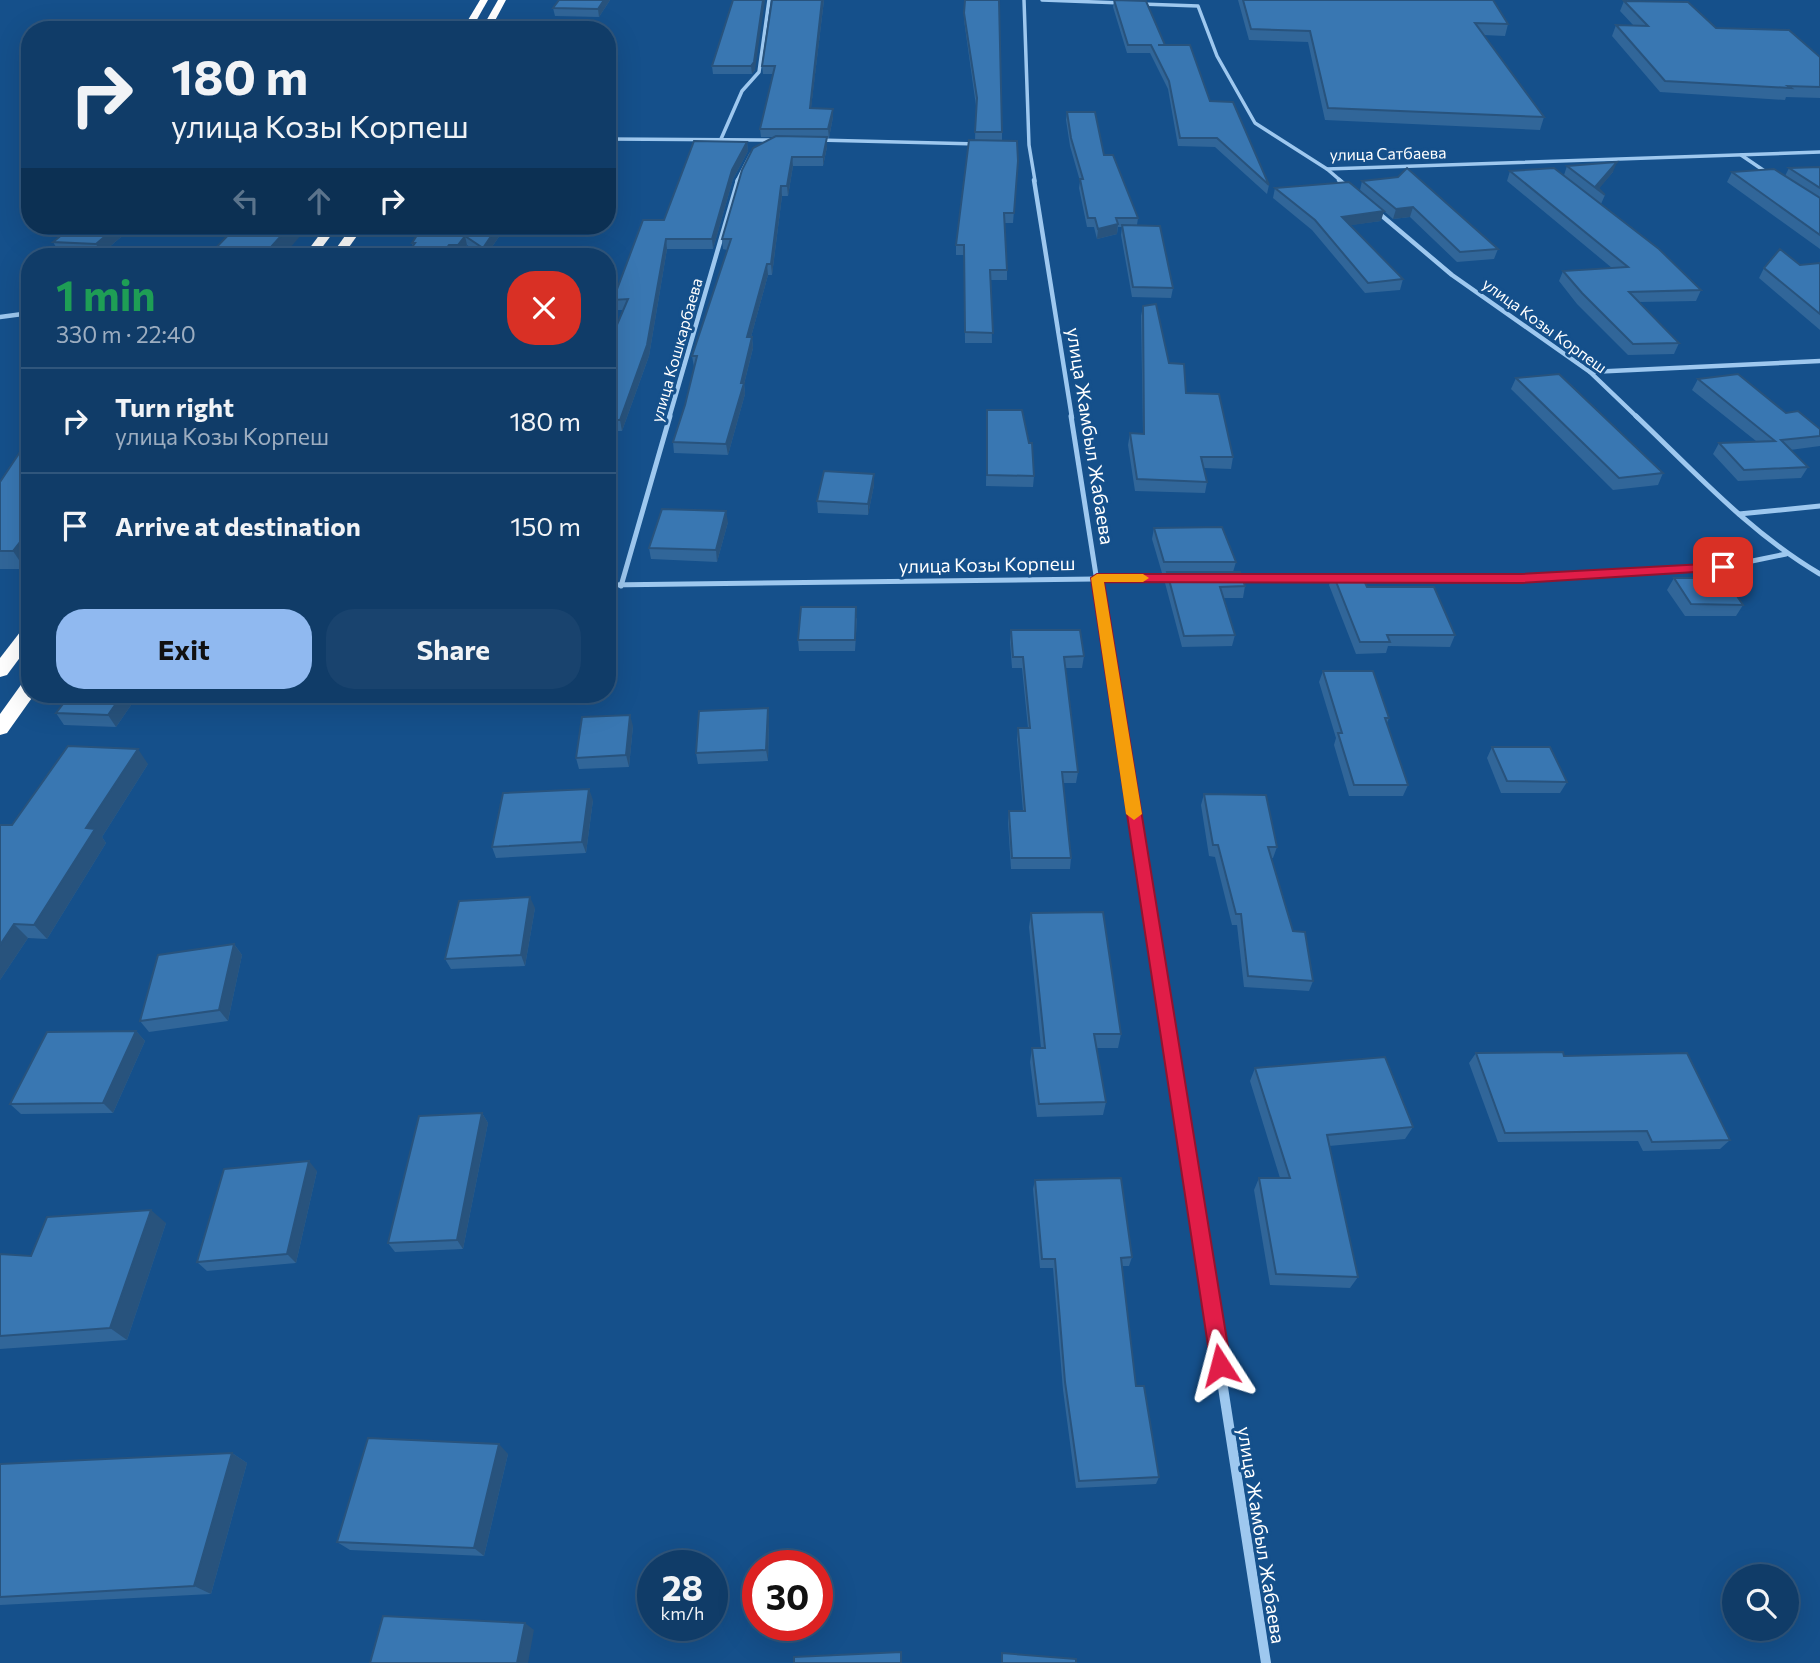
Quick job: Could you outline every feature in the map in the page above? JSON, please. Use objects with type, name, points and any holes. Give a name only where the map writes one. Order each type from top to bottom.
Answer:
[{"type":"highway","points":[[471,21],[484,0]]},
{"type":"highway","points":[[490,21],[502,0]]},
{"type":"highway","points":[[0,671],[21,643]]},
{"type":"highway","points":[[0,728],[21,699]]},
{"type":"street","points":[[616,139],[720,139],[742,90],[760,72],[769,0]]},
{"type":"street","name":"улица Жамбыл Жабаева","points":[[1024,0],[1029,145],[1266,1663]]},
{"type":"street","name":"улица Сатбаева","points":[[1042,0],[1198,6],[1217,56],[1255,123],[1327,169],[1820,152]]},
{"type":"street","name":"улица Кошкарбаева","points":[[621,586],[740,172],[751,154],[778,139],[720,139]]},
{"type":"street","points":[[806,140],[987,144]]},
{"type":"street","points":[[1741,155],[1775,177]]},
{"type":"street","points":[[1537,162],[1548,170]]},
{"type":"street","points":[[1327,169],[1357,195]]},
{"type":"street","name":"улица Козы Корпеш","points":[[1367,204],[1452,275],[1590,372],[1738,514],[1786,554],[1820,575]]},
{"type":"street","points":[[0,317],[21,314]]},
{"type":"street","points":[[1590,372],[1820,361]]},
{"type":"street","points":[[1738,514],[1820,506]]},
{"type":"street","points":[[1220,578],[1521,579],[1723,567],[1786,554]]},
{"type":"street","name":"улица Козы Корпеш","points":[[616,586],[1179,578]]},
{"type":"building","points":[[559,0],[604,0],[598,9],[553,8]]},
{"type":"building","points":[[733,0],[763,0],[754,62],[751,66],[712,66]]},
{"type":"building","points":[[772,0],[822,0],[810,108],[833,109],[828,129],[760,129],[775,66],[762,66]]},
{"type":"building","points":[[965,0],[999,0],[1002,132],[975,132],[977,98],[964,13]]},
{"type":"building","points":[[1114,0],[1146,1],[1165,45],[1190,45],[1210,101],[1233,102],[1269,185],[1217,138],[1180,138],[1169,81],[1151,45],[1128,45]]},
{"type":"building","points":[[1243,0],[1493,0],[1508,24],[1475,23],[1544,117],[1328,108],[1310,31],[1251,29]]},
{"type":"building","points":[[1624,1],[1688,2],[1716,28],[1789,30],[1820,57],[1820,87],[1788,86],[1791,88],[1665,81],[1616,25],[1648,26]]},
{"type":"building","points":[[1067,112],[1095,112],[1104,155],[1113,155],[1138,218],[1116,218],[1118,224],[1098,229],[1095,218],[1088,218],[1080,179],[1083,179],[1071,138]]},
{"type":"building","points":[[776,136],[827,137],[823,157],[792,157],[787,186],[781,186],[771,264],[767,264],[747,337],[752,337],[741,383],[744,383],[726,444],[673,442],[697,356],[692,356],[731,239],[722,239],[742,170],[753,148]]},
{"type":"building","points":[[969,140],[1017,141],[1014,213],[1004,213],[1007,270],[990,270],[993,333],[965,332],[964,245],[956,245]]},
{"type":"building","points":[[694,141],[747,142],[732,170],[712,239],[666,239],[647,345],[620,420],[616,420],[616,327],[628,299],[616,300],[616,292],[643,220],[664,220]]},
{"type":"building","points":[[1617,162],[1596,186],[1605,195],[1567,166]]},
{"type":"building","points":[[1820,167],[1820,188],[1789,168]]},
{"type":"building","points":[[1407,168],[1498,249],[1460,252],[1413,207],[1396,209],[1362,181],[1398,177]]},
{"type":"building","points":[[1554,168],[1659,249],[1701,290],[1629,292],[1679,343],[1633,344],[1563,271],[1628,267],[1510,171]]},
{"type":"building","points":[[1774,169],[1820,198],[1820,235],[1732,172]]},
{"type":"building","points":[[1349,182],[1384,211],[1342,217],[1403,279],[1368,283],[1315,220],[1275,188]]},
{"type":"building","points":[[1122,225],[1160,226],[1173,288],[1133,287]]},
{"type":"building","points":[[62,235],[106,235],[96,244],[53,242]]},
{"type":"building","points":[[228,235],[282,235],[270,248],[216,248]]},
{"type":"building","points":[[417,235],[492,235],[483,248],[465,236],[458,245],[449,245],[447,248],[411,248],[415,243],[412,243]]},
{"type":"building","points":[[1780,249],[1800,265],[1820,263],[1820,314],[1764,268]]},
{"type":"building","points":[[1156,304],[1169,363],[1184,364],[1186,393],[1219,394],[1233,457],[1201,457],[1207,482],[1137,479],[1130,433],[1144,434],[1143,306]]},
{"type":"building","points":[[1559,374],[1663,473],[1619,478],[1516,378]]},
{"type":"building","points":[[1738,374],[1786,413],[1798,411],[1820,429],[1820,436],[1781,440],[1808,467],[1744,470],[1719,443],[1775,441],[1698,379]]},
{"type":"building","points":[[987,410],[1022,410],[1029,443],[1032,443],[1034,476],[987,475]]},
{"type":"building","points":[[21,450],[21,541],[13,551],[0,551],[0,482]]},
{"type":"building","points":[[824,471],[874,474],[868,504],[817,501]]},
{"type":"building","points":[[662,509],[726,511],[716,550],[649,548]]},
{"type":"building","points":[[1222,527],[1236,562],[1164,562],[1154,528]]},
{"type":"building","points":[[1167,572],[1240,572],[1245,586],[1220,587],[1235,635],[1184,636]]},
{"type":"building","points":[[1333,574],[1361,574],[1367,587],[1434,587],[1455,635],[1387,635],[1390,642],[1360,642]]},
{"type":"building","points":[[1674,578],[1725,578],[1743,605],[1691,604]]},
{"type":"building","points":[[801,607],[856,607],[855,640],[798,640]]},
{"type":"building","points":[[1011,630],[1080,630],[1084,656],[1064,657],[1078,772],[1062,772],[1071,858],[1012,858],[1009,811],[1025,811],[1018,728],[1030,728],[1023,657],[1013,657]]},
{"type":"building","points":[[1323,671],[1373,671],[1389,718],[1385,718],[1408,785],[1354,785]]},
{"type":"building","points":[[64,703],[116,703],[108,715],[56,713]]},
{"type":"building","points":[[768,708],[766,750],[696,753],[699,711]]},
{"type":"building","points":[[630,715],[626,755],[576,758],[582,717]]},
{"type":"building","points":[[68,746],[138,749],[86,828],[95,829],[34,925],[14,924],[0,945],[0,825],[12,825]]},
{"type":"building","points":[[1492,747],[1550,747],[1567,782],[1507,781]]},
{"type":"building","points":[[589,789],[582,842],[492,847],[503,793]]},
{"type":"building","points":[[1204,794],[1266,795],[1277,847],[1268,847],[1293,931],[1305,932],[1313,981],[1248,976],[1241,914],[1236,914],[1218,845],[1213,845]]},
{"type":"building","points":[[530,897],[521,955],[445,959],[459,901]]},
{"type":"building","points":[[1103,912],[1121,1034],[1094,1034],[1106,1102],[1039,1104],[1032,1048],[1045,1048],[1031,913]]},
{"type":"building","points":[[234,944],[219,1010],[140,1021],[158,955]]},
{"type":"building","points":[[136,1031],[103,1103],[10,1104],[47,1032]]},
{"type":"building","points":[[1563,1052],[1564,1056],[1687,1053],[1730,1140],[1652,1142],[1647,1131],[1505,1133],[1476,1053]]},
{"type":"building","points":[[1385,1057],[1413,1127],[1327,1135],[1358,1277],[1276,1274],[1259,1178],[1290,1178],[1255,1068]]},
{"type":"building","points":[[482,1113],[457,1240],[388,1243],[419,1116]]},
{"type":"building","points":[[309,1161],[287,1254],[197,1262],[224,1169]]},
{"type":"building","points":[[1121,1178],[1132,1257],[1121,1258],[1136,1386],[1144,1386],[1159,1477],[1079,1481],[1065,1382],[1055,1259],[1042,1259],[1035,1180]]},
{"type":"building","points":[[151,1210],[110,1328],[0,1336],[0,1254],[31,1256],[47,1217]]},
{"type":"building","points":[[368,1438],[499,1444],[474,1548],[337,1542]]},
{"type":"building","points":[[232,1453],[194,1586],[0,1597],[0,1464]]},
{"type":"building","points":[[383,1616],[525,1623],[517,1663],[370,1663]]},
{"type":"building","points":[[901,1652],[901,1663],[794,1663],[794,1657]]},
{"type":"building","points":[[1002,1653],[1076,1659],[1076,1663],[1002,1663]]},
{"type":"slow traffic","points":[[1134,814],[1097,578],[1143,578]]},
{"type":"route","points":[[1220,1365],[1097,578],[1521,579],[1723,567]]}]
